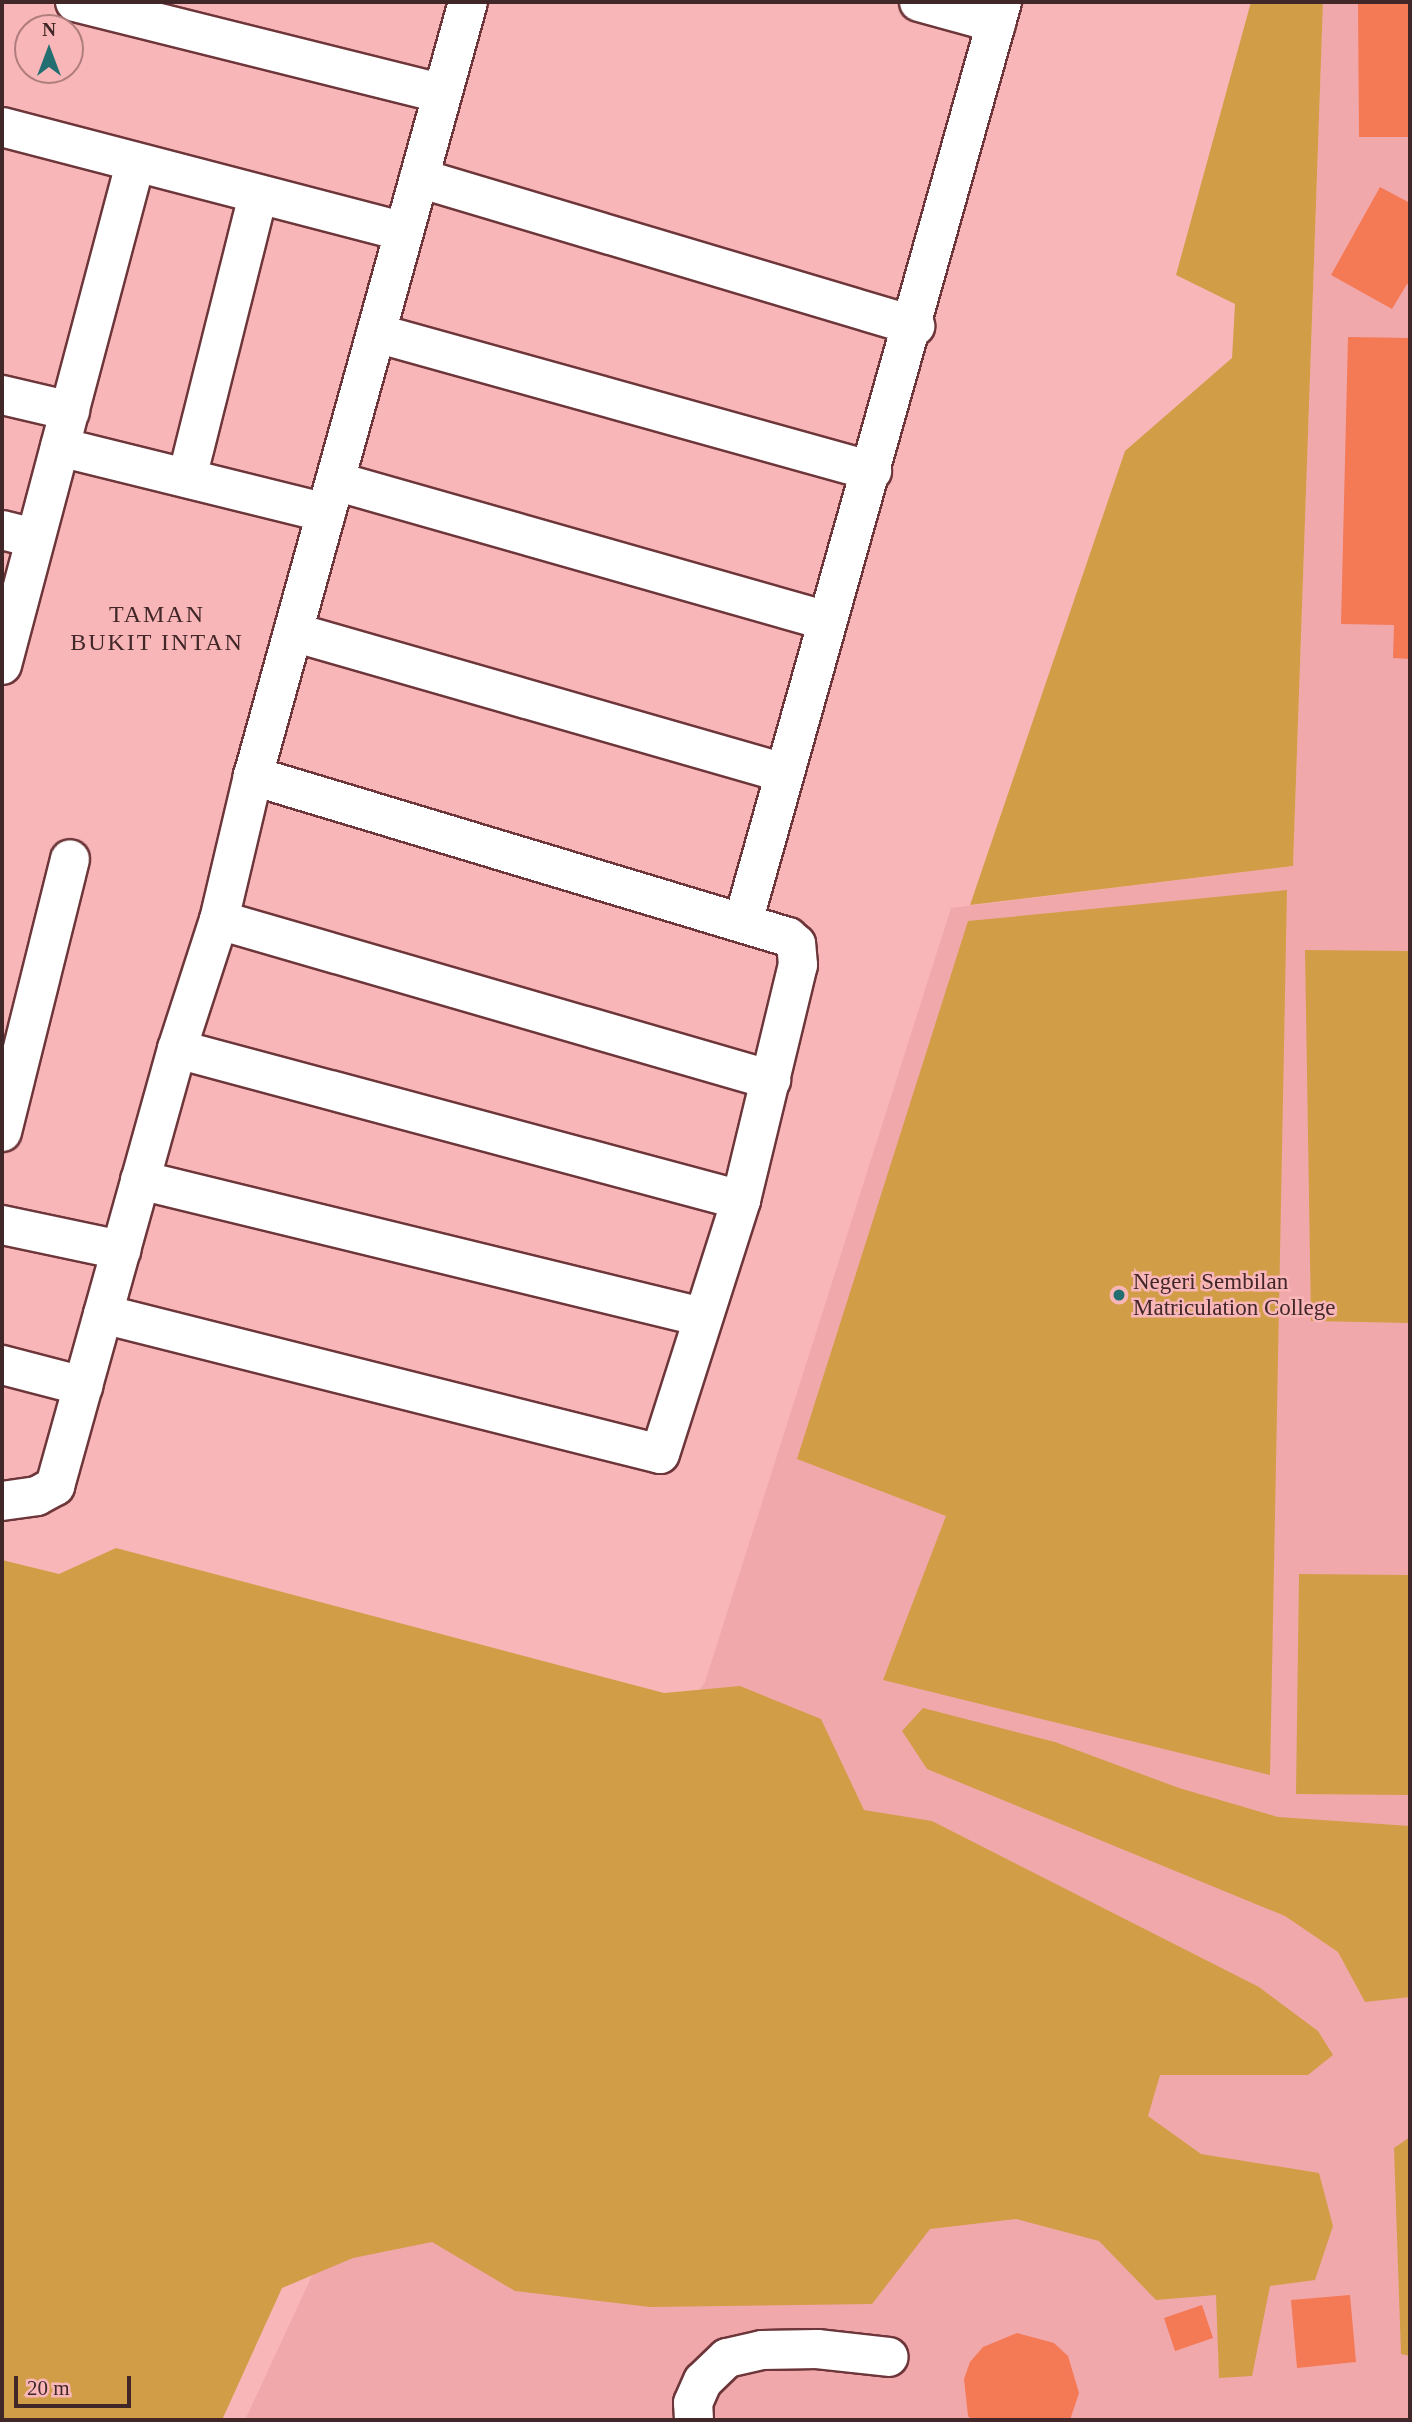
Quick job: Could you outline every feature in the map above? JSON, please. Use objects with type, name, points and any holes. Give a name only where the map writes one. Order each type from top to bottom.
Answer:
[{"type":"street","points":[[75,2],[441,93]]},
{"type":"street","points":[[2,1501],[37,1496],[55,1486],[177,1049],[219,920],[253,776],[468,2]]},
{"type":"street","points":[[743,922],[827,621],[915,326],[999,12],[919,2]]},
{"type":"street","points":[[2,127],[135,164],[404,232]]},
{"type":"street","points":[[2,665],[19,534],[60,447],[135,164]]},
{"type":"street","points":[[419,178],[915,326]]},
{"type":"street","points":[[187,478],[258,195]]},
{"type":"street","points":[[376,333],[872,471]]},
{"type":"street","points":[[2,395],[70,411]]},
{"type":"street","points":[[60,447],[187,478],[330,497],[827,621]]},
{"type":"street","points":[[293,632],[784,773]]},
{"type":"street","points":[[103,1314],[656,1455],[663,1449],[702,1317],[741,1200],[799,955],[788,937],[253,776]]},
{"type":"street","points":[[2,1132],[70,859]]},
{"type":"street","points":[[219,920],[771,1080]]},
{"type":"street","points":[[177,1049],[741,1200]]},
{"type":"street","points":[[140,1180],[702,1317]]},
{"type":"street","points":[[2,1225],[121,1250]]},
{"type":"street","points":[[2,1365],[83,1386]]},
{"type":"street","points":[[694,2420],[693,2403],[703,2381],[727,2358],[762,2350],[817,2349],[889,2357]]},
{"type":"shaded area","points":[[1251,2],[1323,2],[1293,866],[970,905],[1125,451],[1232,358],[1235,304],[1176,275]]},
{"type":"shaded area","name":"Negeri Sembilan Matriculation College","points":[[1323,2],[1410,2],[1410,2420],[245,2420],[317,2265],[705,1682],[951,908],[1293,866]]},
{"type":"shaded area","points":[[1287,890],[1270,1775],[883,1680],[946,1516],[797,1459],[968,921]]},
{"type":"shaded area","points":[[1305,950],[1410,951],[1410,1323],[1311,1321]]},
{"type":"shaded area","points":[[116,1548],[664,1693],[740,1686],[821,1719],[864,1810],[932,1821],[1259,1987],[1318,2031],[1333,2055],[1308,2075],[1160,2075],[1148,2116],[1201,2154],[1319,2173],[1333,2226],[1315,2280],[1270,2286],[1252,2376],[1219,2378],[1216,2295],[1156,2300],[1099,2241],[1016,2219],[930,2229],[872,2304],[650,2307],[515,2291],[432,2242],[353,2258],[282,2288],[222,2420],[2,2420],[2,1560],[59,1574]]},
{"type":"shaded area","points":[[1299,1574],[1410,1575],[1410,1795],[1296,1794]]},
{"type":"shaded area","points":[[923,1708],[1055,1742],[1179,1788],[1278,1817],[1410,1826],[1410,1997],[1365,2002],[1338,1952],[1285,1916],[927,1769],[902,1731]]},
{"type":"shaded area","points":[[1410,2137],[1410,2356],[1401,2354],[1394,2148]]},
{"type":"building","points":[[1358,2],[1410,2],[1410,137],[1359,137]]},
{"type":"building","points":[[1380,187],[1410,203],[1410,286],[1407,284],[1392,309],[1331,275]]},
{"type":"building","points":[[1348,337],[1410,338],[1410,659],[1393,658],[1394,625],[1341,624]]},
{"type":"building","points":[[1350,2295],[1356,2362],[1297,2368],[1291,2300]]},
{"type":"building","points":[[1202,2305],[1213,2338],[1175,2351],[1164,2318]]},
{"type":"building","points":[[1017,2333],[1054,2343],[1068,2356],[1079,2393],[1070,2420],[972,2420],[968,2416],[964,2379],[970,2362],[983,2347]]},
{"type":"place","name":"Negeri Sembilan Matriculation College","points":[[1119,1295]]},
{"type":"district","name":"TAMAN BUKIT INTAN","points":[[157,629]]}]
